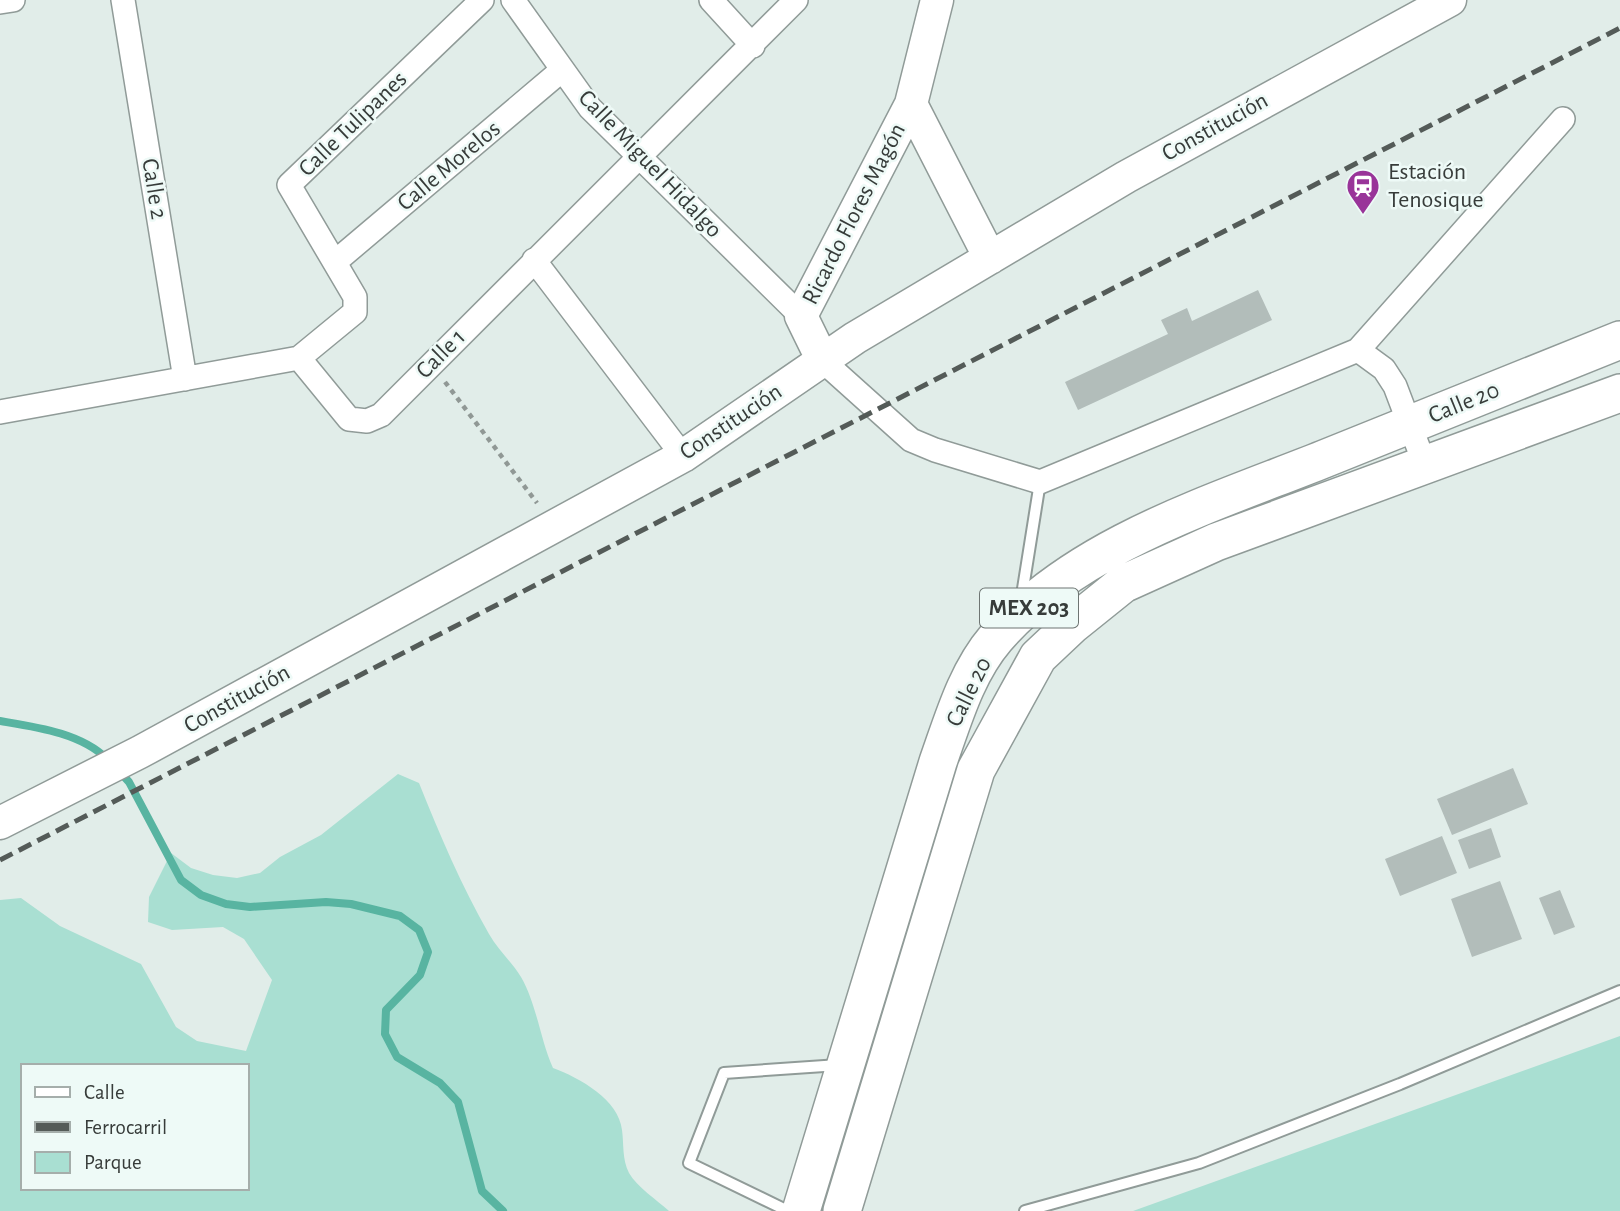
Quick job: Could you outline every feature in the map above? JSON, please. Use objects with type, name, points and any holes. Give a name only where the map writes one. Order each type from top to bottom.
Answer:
[{"type":"main road","name":"Ricardo Flores Magón","points":[[823,361],[801,316],[911,104],[937,0]]},
{"type":"main road","name":"Constitución","points":[[0,823],[140,752],[683,456],[855,338],[1137,170],[1450,0]]},
{"type":"main road","name":"Ricardo Flores Magón","points":[[911,104],[990,258]]},
{"type":"main road","name":"Calle 20","points":[[801,1211],[962,694],[995,638],[1047,591],[1103,553],[1203,508],[1620,340]]},
{"type":"main road","name":"Calle 20","points":[[842,1211],[976,770],[1038,657],[1072,625],[1123,584],[1216,542],[1620,393]]},
{"type":"main road","points":[[846,1065],[887,1061]]},
{"type":"street","points":[[0,2],[13,0]]},
{"type":"street","name":"Calle 2","points":[[123,0],[185,379]]},
{"type":"street","name":"Calle Tulipanes","points":[[335,262],[289,185],[482,0]]},
{"type":"street","name":"Calle Miguel Hidalgo","points":[[513,0],[590,108],[801,316]]},
{"type":"street","points":[[711,0],[753,46]]},
{"type":"street","name":"Calle 1","points":[[299,358],[349,419],[367,421],[381,415],[534,260],[753,46],[796,0]]},
{"type":"street","name":"Calle Morelos","points":[[335,262],[562,71]]},
{"type":"street","points":[[823,361],[911,439],[947,454],[1040,482],[1358,350],[1563,119]]},
{"type":"street","points":[[534,260],[683,456]]},
{"type":"street","points":[[0,412],[299,358],[355,312],[355,297],[335,262]]},
{"type":"street","points":[[1358,350],[1384,369],[1395,386],[1425,465]]},
{"type":"lane","points":[[1018,617],[1040,482]]},
{"type":"lane","points":[[1025,1211],[1199,1163],[1400,1084],[1620,991]]},
{"type":"lane","points":[[788,1211],[689,1163],[723,1073],[846,1065]]},
{"type":"path","points":[[431,364],[555,526]]},
{"type":"green space","points":[[398,774],[419,783],[451,860],[479,916],[526,988],[553,1068],[586,1084],[614,1109],[622,1130],[624,1157],[629,1173],[669,1211],[0,1211],[0,900],[21,898],[60,926],[141,964],[176,1027],[197,1041],[246,1051],[272,980],[244,939],[223,927],[172,930],[148,922],[149,897],[171,853],[191,868],[213,875],[237,878],[260,873],[280,857],[321,835]]},
{"type":"green space","points":[[1620,1036],[1620,1211],[1133,1211]]},
{"type":"building","points":[[1258,290],[1272,320],[1078,410],[1065,382],[1168,334],[1161,320],[1187,308],[1192,321]]},
{"type":"building","points":[[1513,768],[1528,804],[1452,835],[1437,799]]},
{"type":"building","points":[[1491,828],[1501,857],[1469,869],[1458,840]]},
{"type":"building","points":[[1442,836],[1457,873],[1400,896],[1385,859]]},
{"type":"building","points":[[1500,881],[1522,939],[1472,957],[1451,899]]},
{"type":"building","points":[[1560,890],[1575,927],[1554,935],[1539,898]]},
{"type":"waterway","points":[[0,721],[71,737],[107,759]]},
{"type":"waterway","points":[[119,771],[129,782],[181,880],[201,895],[226,904],[250,907],[326,902],[351,904],[400,916],[419,930],[428,952],[420,975],[386,1010],[385,1034],[397,1057],[440,1083],[458,1102],[482,1191],[503,1211]]},
{"type":"railway","points":[[0,860],[1620,28]]},
{"type":"place","name":"Estación Tenosique","points":[[1363,216]]}]
